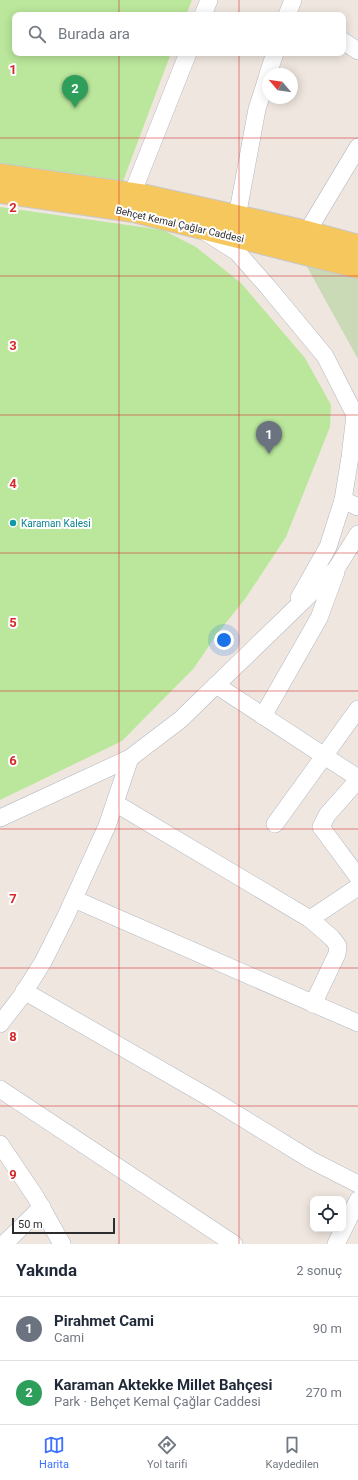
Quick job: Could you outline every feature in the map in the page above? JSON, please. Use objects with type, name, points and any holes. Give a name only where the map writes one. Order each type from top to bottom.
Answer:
[{"type":"main road","name":"Behçet Kemal Çağlar Caddesi","points":[[0,176],[132,194],[307,232],[358,246]]},
{"type":"main road","name":"Behçet Kemal Çağlar Caddesi","points":[[0,192],[134,211],[358,267]]},
{"type":"street","points":[[204,12],[209,0]]},
{"type":"street","points":[[346,43],[358,51]]},
{"type":"street","points":[[132,194],[187,56]]},
{"type":"street","points":[[270,68],[274,56]]},
{"type":"street","points":[[237,217],[257,109],[262,94]]},
{"type":"street","points":[[307,232],[358,147]]},
{"type":"street","points":[[197,226],[237,252],[268,286],[325,356],[356,412],[350,456],[351,504],[288,616]]},
{"type":"street","points":[[263,716],[319,618],[338,566],[358,534]]},
{"type":"street","points":[[0,818],[130,758],[180,720],[338,566]]},
{"type":"street","points":[[216,685],[358,779],[327,815],[321,827],[358,877]]},
{"type":"street","points":[[275,824],[358,709]]},
{"type":"street","points":[[0,1024],[43,962],[74,899],[107,826],[130,758]]},
{"type":"street","points":[[115,803],[310,919],[332,938],[338,946],[337,954],[313,1004]]},
{"type":"street","points":[[310,919],[358,887]]},
{"type":"street","points":[[74,899],[358,1023]]},
{"type":"street","points":[[24,991],[210,1098],[311,1160],[358,1184]]},
{"type":"street","points":[[0,1088],[50,1123],[234,1244]]},
{"type":"street","points":[[0,1144],[42,1207],[62,1244]]},
{"type":"street","points":[[336,1244],[358,1200]]},
{"type":"street","points":[[4,1244],[42,1207]]},
{"type":"green space","points":[[0,0],[192,0],[187,12],[12,12],[12,56],[170,56],[122,184],[0,164]]},
{"type":"green space","name":"Karaman Kalesi","points":[[0,207],[163,230],[196,247],[241,283],[305,358],[331,405],[330,427],[286,537],[245,599],[217,634],[194,668],[122,741],[0,800]]},
{"type":"green space","points":[[306,265],[358,277],[358,359]]},
{"type":"place","name":"Karaman Aktekke Millet Bahçesi","points":[[75,108]]},
{"type":"place","name":"Pirahmet Cami","points":[[269,454]]},
{"type":"place","name":"Karaman Kalesi","points":[[13,523]]}]
